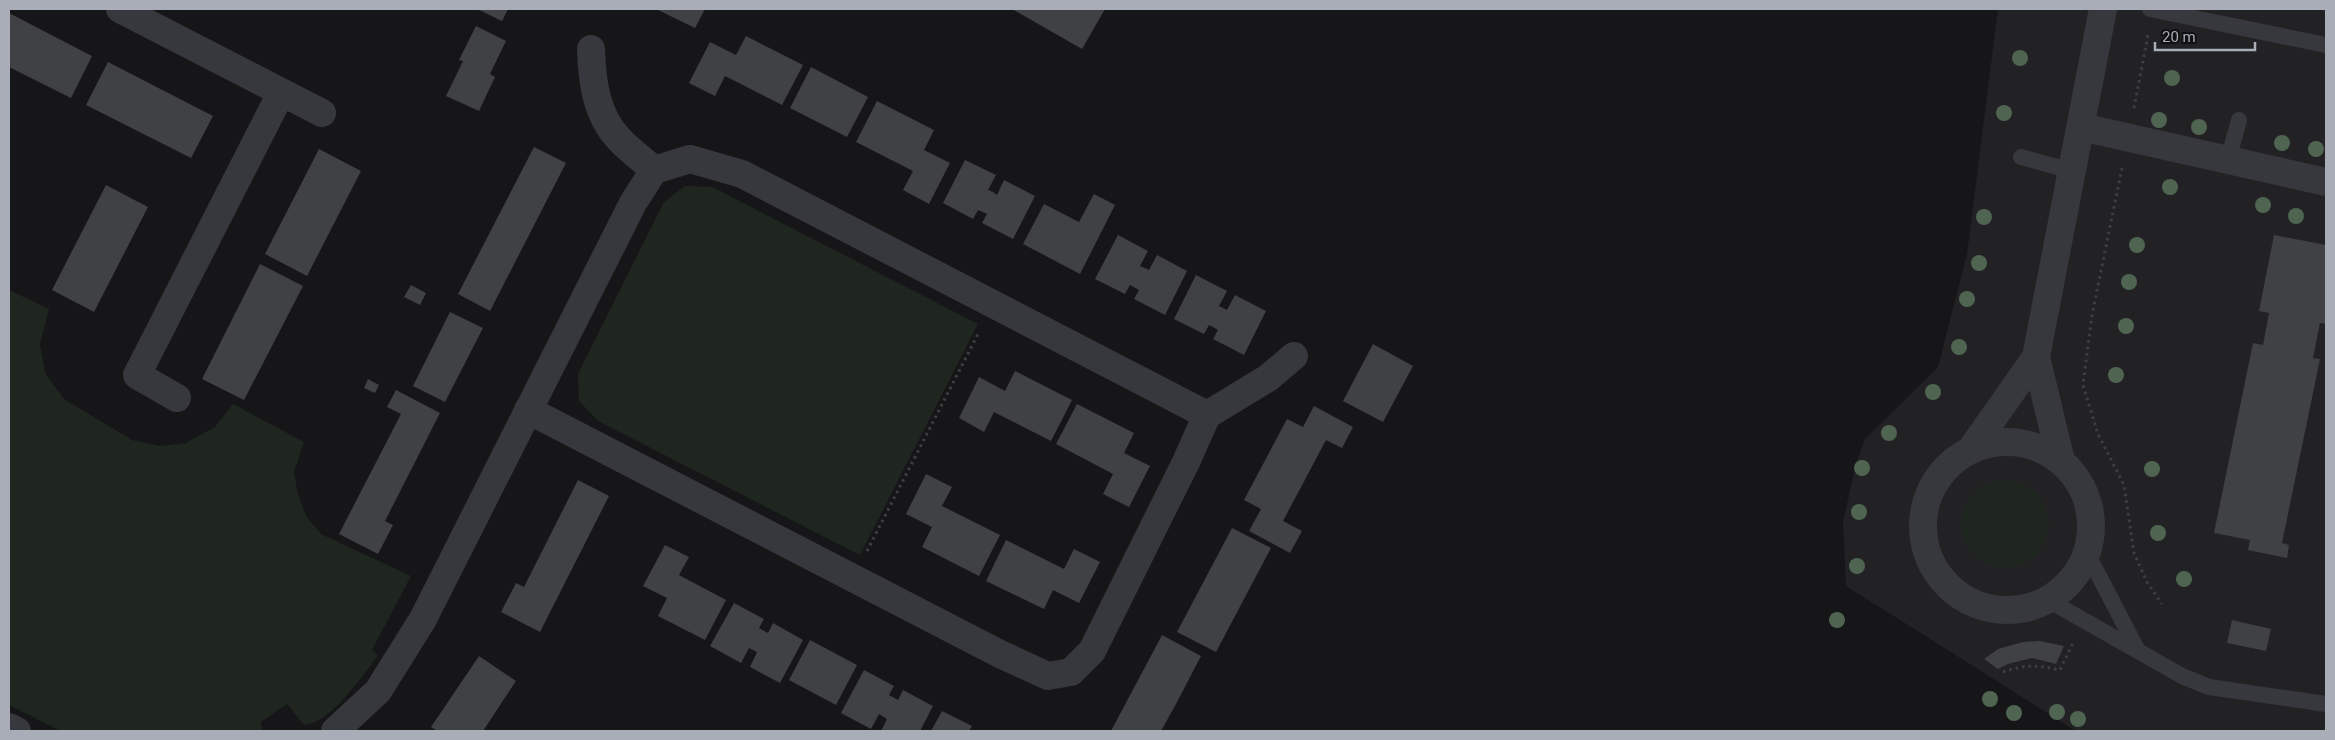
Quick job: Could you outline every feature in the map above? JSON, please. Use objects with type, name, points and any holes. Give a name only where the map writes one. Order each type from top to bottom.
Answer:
[{"type":"street","points":[[120,9],[322,113]]},
{"type":"street","points":[[1972,448],[2036,356],[2103,9]]},
{"type":"street","points":[[591,49],[592,81],[602,115],[618,138],[654,170]]},
{"type":"street","points":[[176,398],[137,375],[281,93]]},
{"type":"street","points":[[2081,127],[2326,182]]},
{"type":"street","points":[[334,731],[378,691],[423,619],[633,202],[654,170],[690,159],[742,174],[1207,415]]},
{"type":"street","points":[[528,410],[853,579],[1000,654],[1048,676],[1071,672],[1092,651],[1186,462],[1207,415],[1268,378],[1294,356]]},
{"type":"street","points":[[2036,356],[2061,461]]},
{"type":"street","points":[[1995,442],[2019,442],[2041,448],[2061,461],[2078,480],[2089,503],[2092,528],[2087,552],[2079,571],[2066,586],[2048,600],[2025,609],[1996,610],[1970,602],[1947,587],[1931,564],[1922,538],[1923,510],[1929,493],[1932,485],[1949,463],[1972,448],[1995,442]]},
{"type":"street","points":[[9,727],[17,731]]},
{"type":"lane","points":[[2151,9],[2212,15],[2326,45]]},
{"type":"lane","points":[[2228,160],[2239,120]]},
{"type":"lane","points":[[2021,157],[2072,171]]},
{"type":"lane","points":[[2087,552],[2137,649]]},
{"type":"lane","points":[[2048,600],[2182,676],[2209,686],[2326,704]]},
{"type":"path","points":[[2151,9],[2128,138],[2092,315],[2084,385],[2098,434],[2124,485],[2137,563],[2162,604]]},
{"type":"path","points":[[853,579],[993,304]]},
{"type":"path","points":[[2003,672],[2022,665],[2040,665],[2060,670],[2084,620]]},
{"type":"shaded area","points":[[1998,9],[2326,9],[2326,731],[2076,731],[1846,586],[1843,522],[1856,464],[1865,439],[1938,367],[1967,254]]},
{"type":"shaded area","points":[[685,186],[712,187],[978,324],[860,555],[598,421],[579,401],[578,374],[664,202]]},
{"type":"shaded area","points":[[9,290],[49,309],[40,344],[45,373],[64,399],[132,440],[160,446],[186,443],[215,427],[233,404],[304,442],[294,472],[298,495],[306,516],[321,534],[411,576],[372,650],[378,656],[345,698],[324,717],[314,723],[304,725],[287,704],[261,722],[262,731],[61,731],[9,705]]},
{"type":"shaded area","points":[[2005,480],[2022,484],[2036,493],[2045,507],[2049,524],[2045,541],[2036,555],[2022,564],[2005,568],[1988,564],[1974,555],[1965,541],[1961,524],[1965,507],[1974,493],[1988,484]]},
{"type":"building","points":[[477,9],[508,9],[502,21]]},
{"type":"building","points":[[656,9],[705,9],[695,28]]},
{"type":"building","points":[[1012,9],[1105,9],[1082,49]]},
{"type":"building","points":[[9,13],[92,56],[71,98],[9,67]]},
{"type":"building","points":[[476,26],[506,41],[490,74],[495,77],[479,111],[446,96],[463,61],[459,60]]},
{"type":"building","points":[[746,36],[803,65],[782,105],[725,76],[715,96],[689,83],[710,42],[736,55]]},
{"type":"building","points":[[108,62],[213,116],[191,158],[86,105]]},
{"type":"building","points":[[811,67],[868,97],[847,137],[790,108]]},
{"type":"building","points":[[877,101],[934,130],[924,150],[950,163],[929,204],[903,190],[913,171],[856,142]]},
{"type":"building","points":[[534,147],[566,163],[490,311],[458,294]]},
{"type":"building","points":[[319,149],[361,171],[307,276],[265,254]]},
{"type":"building","points":[[965,160],[996,175],[988,190],[997,195],[1004,180],[1035,196],[1013,239],[982,223],[987,214],[978,210],[973,219],[943,203]]},
{"type":"building","points":[[106,185],[148,207],[94,312],[52,290]]},
{"type":"building","points":[[1094,194],[1115,205],[1080,274],[1023,244],[1044,204],[1079,222]]},
{"type":"building","points":[[1118,235],[1148,251],[1140,266],[1149,270],[1157,255],[1187,271],[1165,315],[1134,299],[1139,290],[1130,285],[1125,294],[1095,279]]},
{"type":"building","points":[[2274,235],[2326,245],[2326,324],[2320,323],[2313,358],[2320,359],[2282,543],[2289,545],[2287,558],[2248,550],[2250,540],[2214,533],[2253,343],[2263,345],[2269,313],[2259,311]]},
{"type":"building","points":[[260,264],[303,286],[244,400],[202,379]]},
{"type":"building","points":[[1196,275],[1227,291],[1219,306],[1227,310],[1235,295],[1266,311],[1244,355],[1213,339],[1218,330],[1209,325],[1204,334],[1174,319]]},
{"type":"building","points":[[411,285],[426,293],[420,305],[404,297]]},
{"type":"building","points":[[450,312],[483,328],[445,402],[413,386]]},
{"type":"building","points":[[1373,344],[1413,366],[1383,422],[1343,401]]},
{"type":"building","points":[[1015,371],[1072,400],[1051,441],[994,412],[984,432],[959,418],[979,377],[1005,391]]},
{"type":"building","points":[[368,379],[379,385],[375,393],[364,388]]},
{"type":"building","points":[[396,390],[440,413],[385,521],[393,525],[378,554],[339,534],[401,414],[387,407]]},
{"type":"building","points":[[1077,404],[1134,433],[1124,453],[1150,466],[1129,507],[1103,494],[1113,474],[1056,444]]},
{"type":"building","points":[[1314,406],[1353,427],[1342,448],[1326,440],[1283,521],[1302,531],[1290,553],[1249,531],[1261,509],[1244,500],[1287,419],[1303,427]]},
{"type":"building","points":[[926,474],[952,487],[942,506],[1000,535],[979,576],[922,547],[932,527],[906,514]]},
{"type":"building","points":[[578,480],[609,496],[540,632],[501,612],[516,583],[524,587]]},
{"type":"building","points":[[1232,528],[1271,548],[1216,652],[1177,632]]},
{"type":"building","points":[[1006,540],[1064,569],[1074,549],[1100,562],[1079,603],[1053,590],[1044,609],[986,581]]},
{"type":"building","points":[[665,545],[689,557],[679,575],[726,600],[705,640],[658,616],[667,598],[643,586]]},
{"type":"building","points":[[734,603],[764,619],[759,628],[768,633],[773,623],[803,640],[780,683],[750,667],[757,652],[749,648],[741,663],[710,646]]},
{"type":"building","points":[[2232,620],[2271,629],[2266,651],[2227,643]]},
{"type":"building","points":[[1162,635],[1201,656],[1176,704],[1161,731],[1111,731]]},
{"type":"building","points":[[810,640],[857,665],[836,705],[789,680]]},
{"type":"building","points":[[2040,641],[2064,646],[2056,664],[2032,658],[2008,664],[1998,669],[1984,659],[1998,649],[2023,642]]},
{"type":"building","points":[[479,656],[516,681],[483,731],[437,731],[431,727]]},
{"type":"building","points":[[864,670],[894,686],[889,695],[898,700],[903,690],[933,706],[920,731],[881,731],[887,719],[879,714],[871,729],[841,713]]},
{"type":"building","points":[[942,711],[972,726],[969,731],[931,731]]}]
